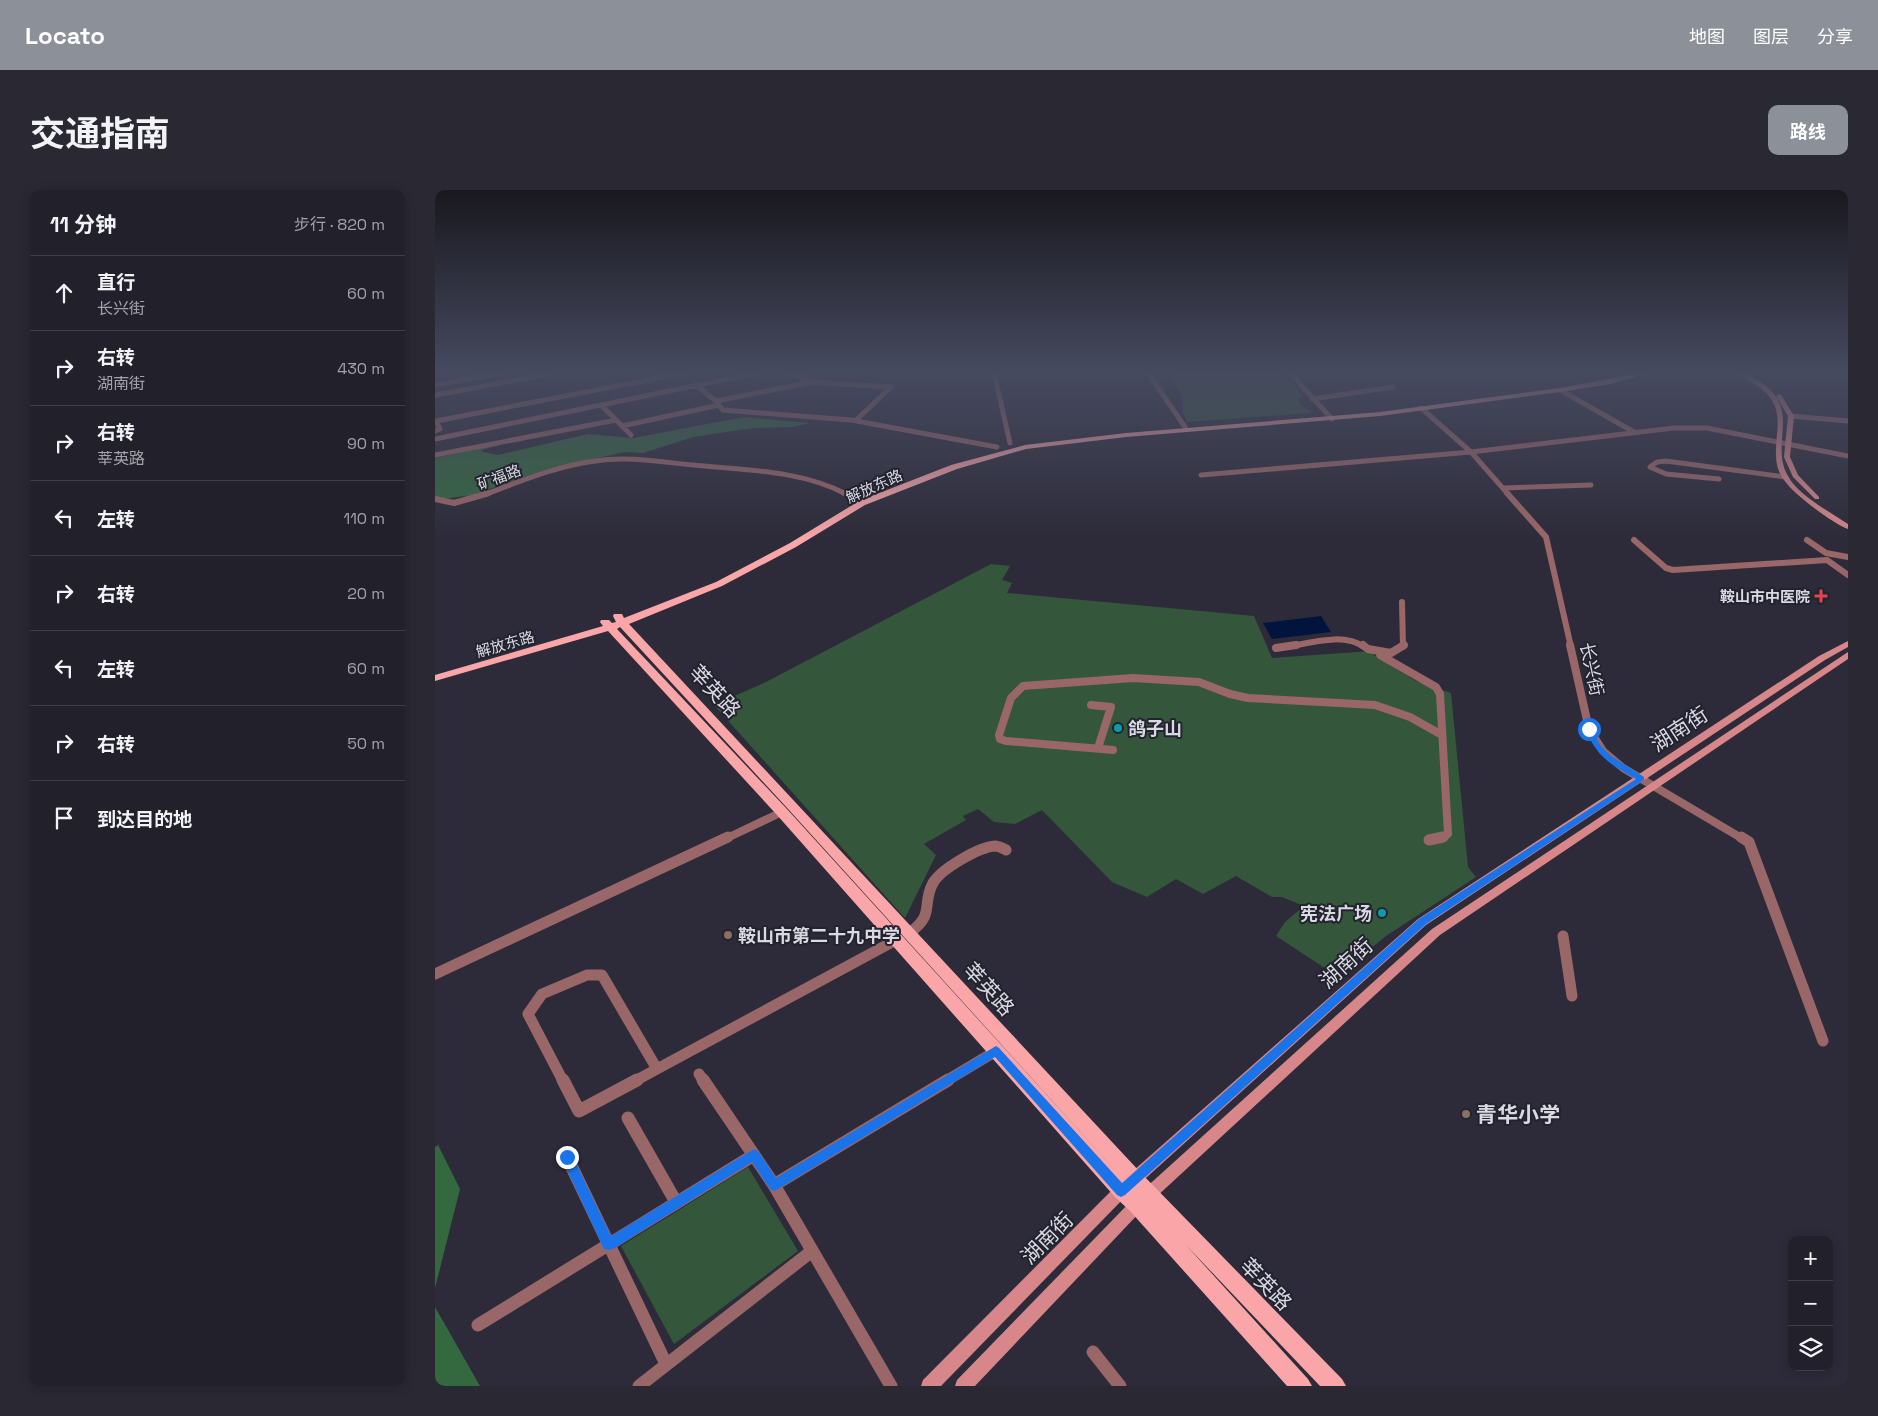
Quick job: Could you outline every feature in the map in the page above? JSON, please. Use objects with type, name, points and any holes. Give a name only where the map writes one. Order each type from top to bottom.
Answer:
[{"type":"main road","name":"解放东路","points":[[435,678],[613,622],[719,584],[793,546],[858,502],[954,459],[997,446],[1043,438],[1162,429]]},
{"type":"main road","name":"解放东路","points":[[858,502],[954,468],[1006,452],[1045,443],[1201,429]]},
{"type":"main road","points":[[1780,429],[1778,456],[1785,477],[1812,502],[1848,528]]},
{"type":"main road","points":[[1790,429],[1787,457],[1795,476],[1821,502],[1848,520]]},
{"type":"main road","name":"解放东路","points":[[435,671],[613,622]]},
{"type":"main road","name":"莘英路","points":[[613,622],[782,812],[1335,1386]]},
{"type":"main road","name":"莘英路","points":[[613,622],[903,936],[996,1051],[1121,1191],[1137,1205],[1301,1386]]},
{"type":"main road","name":"湖南街","points":[[929,1386],[1121,1191],[1422,922],[1814,663],[1837,648],[1848,644]]},
{"type":"main road","name":"湖南街","points":[[963,1386],[1137,1205],[1436,932],[1848,655]]},
{"type":"street","points":[[435,438],[481,429]]},
{"type":"street","points":[[508,429],[515,439]]},
{"type":"street","points":[[435,455],[569,429]]},
{"type":"street","points":[[625,429],[631,435]]},
{"type":"street","points":[[904,429],[997,446]]},
{"type":"street","points":[[1007,429],[1010,443]]},
{"type":"street","name":"长兴街","points":[[1445,429],[1471,452],[1547,537],[1589,729],[1597,746],[1608,758],[1749,842],[1823,1041]]},
{"type":"street","points":[[1629,429],[1635,432]]},
{"type":"street","points":[[1201,475],[1471,452],[1666,429]]},
{"type":"street","points":[[1711,429],[1848,456]]},
{"type":"street","name":"矿福路","points":[[435,499],[454,503],[470,500],[544,474],[593,461],[622,458],[776,473],[840,491],[858,502]]},
{"type":"street","points":[[1719,479],[1666,474],[1650,467],[1653,463],[1661,461],[1785,477]]},
{"type":"street","points":[[1503,488],[1591,485]]},
{"type":"street","points":[[1634,540],[1667,568],[1673,570],[1827,560],[1848,575]]},
{"type":"street","points":[[1807,540],[1826,553],[1848,557]]},
{"type":"street","points":[[1276,648],[1342,639],[1357,641],[1368,649],[1391,653],[1404,646],[1402,602]]},
{"type":"street","points":[[1380,652],[1380,655],[1435,688],[1440,694],[1447,834],[1441,839],[1429,840]]},
{"type":"street","points":[[1113,750],[999,739],[1011,698],[1023,686],[1133,678],[1199,682],[1230,694],[1248,698],[1375,705],[1413,717],[1442,735]]},
{"type":"street","points":[[1091,705],[1111,707],[1098,748]]},
{"type":"street","points":[[435,974],[782,812]]},
{"type":"street","points":[[657,1068],[603,976],[587,975],[542,994],[528,1014],[579,1111],[922,926],[934,883],[943,873],[984,849],[998,846],[1006,850]]},
{"type":"street","points":[[1563,936],[1572,996]]},
{"type":"street","points":[[774,1185],[996,1051]]},
{"type":"street","points":[[699,1074],[774,1185],[891,1386]]},
{"type":"street","points":[[629,1118],[676,1202]]},
{"type":"street","points":[[478,1325],[754,1155]]},
{"type":"street","points":[[567,1157],[666,1364]]},
{"type":"street","points":[[639,1386],[812,1251]]},
{"type":"street","points":[[1093,1352],[1120,1386]]},
{"type":"green space","points":[[682,429],[748,429],[693,437],[643,453],[625,452],[545,470],[472,495],[435,500],[435,458],[500,444],[482,450],[483,452],[498,455],[588,434],[633,438]]},
{"type":"green space","points":[[991,564],[1010,566],[1002,580],[1012,583],[1007,593],[1254,616],[1272,658],[1372,651],[1374,655],[1416,681],[1451,693],[1468,867],[1476,877],[1386,936],[1337,976],[1276,936],[1285,922],[1304,906],[1282,897],[1272,897],[1236,876],[1203,894],[1176,879],[1147,897],[1112,882],[1042,810],[1015,824],[994,822],[978,809],[963,816],[966,820],[924,844],[936,855],[905,918],[714,705],[766,682]]},
{"type":"green space","points":[[438,1145],[460,1189],[435,1288],[435,1147]]},
{"type":"green space","points":[[748,1167],[798,1251],[674,1344],[621,1246]]},
{"type":"green space","points":[[435,1307],[480,1386],[435,1386]]},
{"type":"water","points":[[1321,616],[1331,632],[1272,639],[1263,623]]},
{"type":"place","name":"鞍山市中医院","points":[[1821,596]]},
{"type":"place","name":"鸽子山","points":[[1118,728]]},
{"type":"place","name":"宪法广场","points":[[1382,913]]},
{"type":"place","name":"鞍山市第二十九中学","points":[[728,935]]},
{"type":"place","name":"青华小学","points":[[1466,1114]]},
{"type":"route","points":[[567,1157],[608,1244],[754,1155],[774,1185],[996,1051],[1121,1191],[1422,922],[1641,778],[1608,758],[1597,746],[1589,729]]}]
